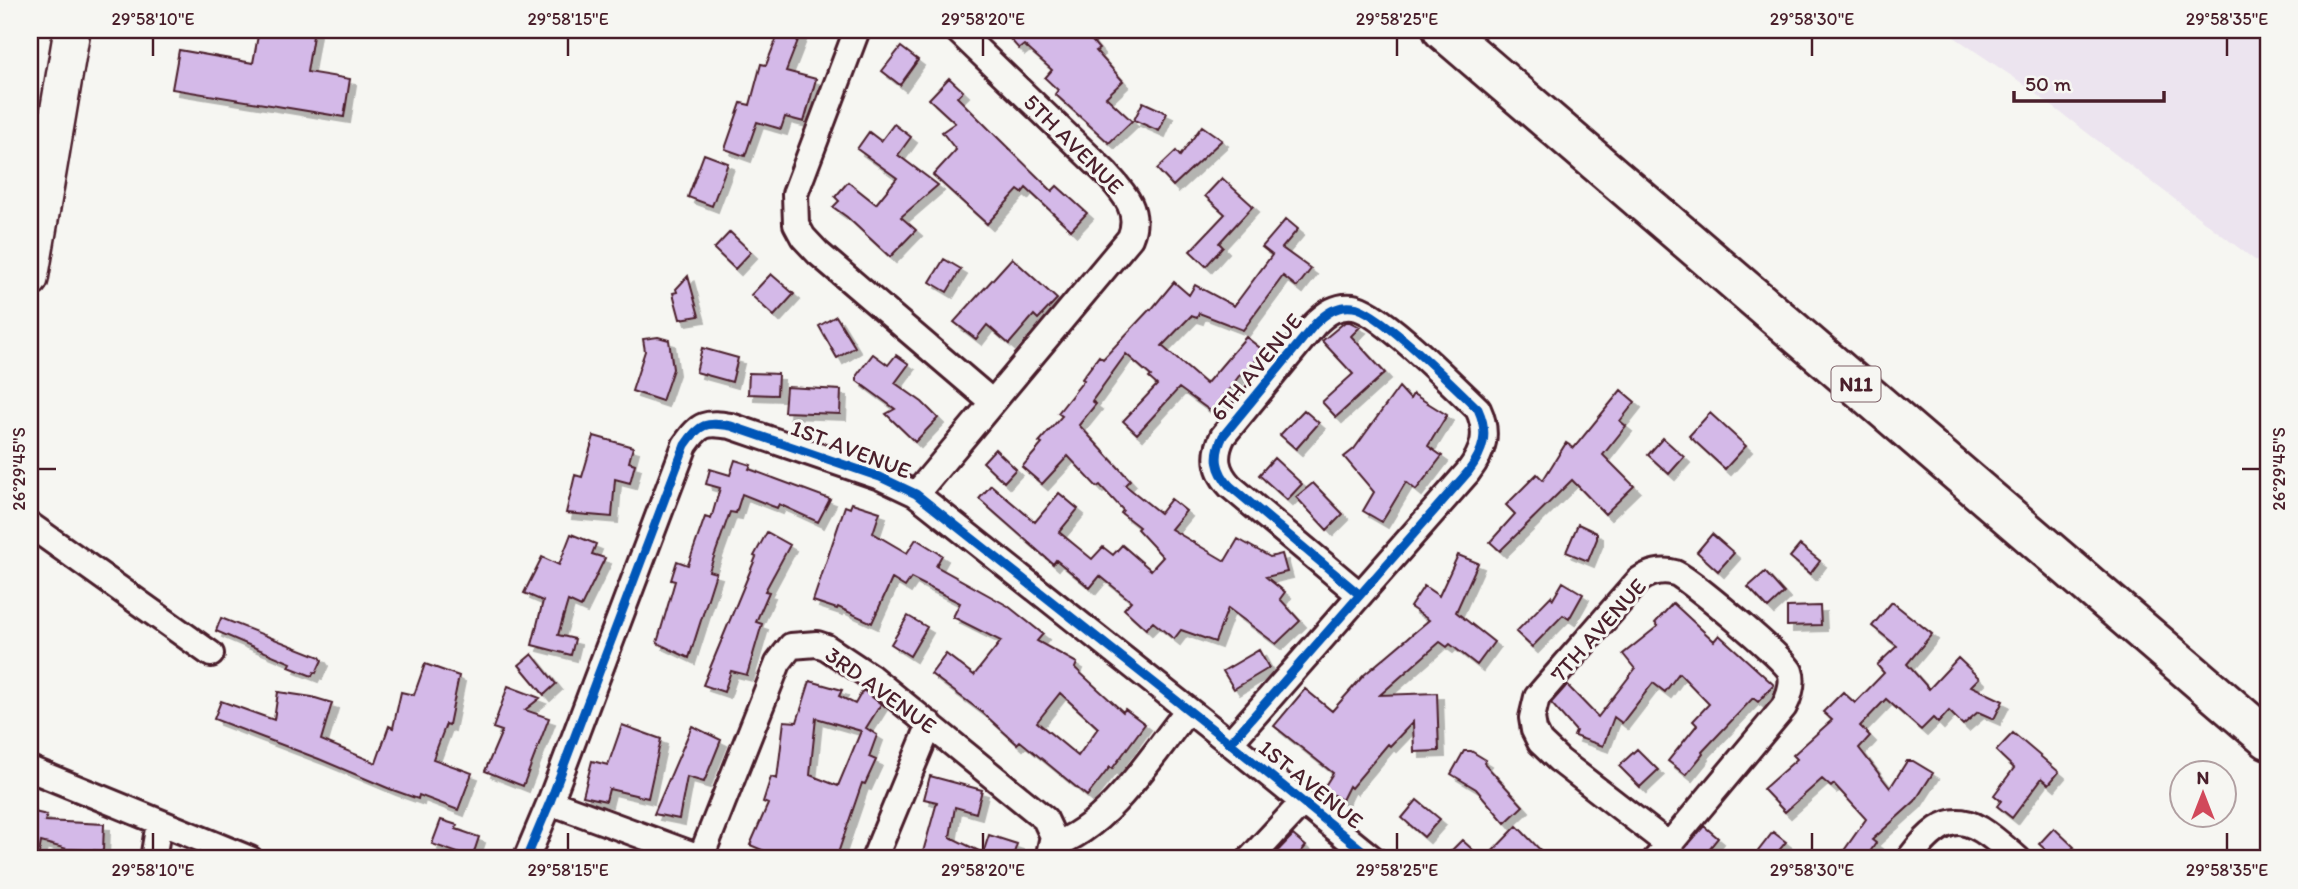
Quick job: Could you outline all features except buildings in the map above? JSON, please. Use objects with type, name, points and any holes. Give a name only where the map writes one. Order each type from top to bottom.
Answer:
[{"type":"highway","name":"N11","points":[[1443,30],[2268,740]]},
{"type":"street","points":[[30,279],[36,207],[72,30]]},
{"type":"street","points":[[856,30],[796,187],[796,224],[803,237],[818,253],[991,401]]},
{"type":"street","name":"5TH AVENUE","points":[[916,494],[991,401],[1130,238],[1134,220],[1132,207],[1125,195],[1105,172],[957,30]]},
{"type":"street","name":"6TH AVENUE","points":[[1230,743],[1360,595],[1468,472],[1480,456],[1485,432],[1484,421],[1478,408],[1382,321],[1362,308],[1342,307],[1327,312],[1315,324],[1223,436],[1216,455],[1216,465],[1219,475],[1230,486],[1360,595]]},
{"type":"street","name":"1ST AVENUE","points":[[526,859],[685,445],[694,431],[708,424],[731,426],[880,477],[916,494],[1373,859]]},
{"type":"street","points":[[30,525],[211,654]]},
{"type":"street","name":"7TH AVENUE","points":[[1663,572],[1683,576],[1771,650],[1787,666],[1791,673],[1791,682],[1784,707],[1662,852],[1539,742],[1532,718],[1537,697],[1639,580],[1648,574],[1663,572]]},
{"type":"street","name":"3RD AVENUE","points":[[703,858],[778,663],[791,646],[817,644],[826,647],[871,677],[1045,819],[1051,829],[1050,852]]},
{"type":"street","points":[[1050,852],[1081,832],[1112,805],[1188,710]]},
{"type":"street","points":[[874,859],[930,724]]},
{"type":"street","points":[[30,769],[250,859]]},
{"type":"street","points":[[550,802],[703,858]]},
{"type":"street","points":[[1250,859],[1303,802]]},
{"type":"street","points":[[1909,859],[1934,830],[1955,822],[1977,826],[2018,859]]},
{"type":"street","points":[[153,859],[159,823]]},
{"type":"shaded area","points":[[1944,30],[2268,30],[2268,270],[2019,81]]},
{"type":"cycle path","points":[[1230,743],[1468,472],[1478,457],[1483,442],[1483,426],[1478,409],[1380,321],[1365,311],[1342,307],[1323,316],[1315,324],[1223,436],[1217,457],[1219,469],[1230,486],[1360,595]]},
{"type":"cycle path","points":[[526,859],[685,445],[695,432],[709,424],[731,426],[880,477],[916,494],[1373,859]]}]
